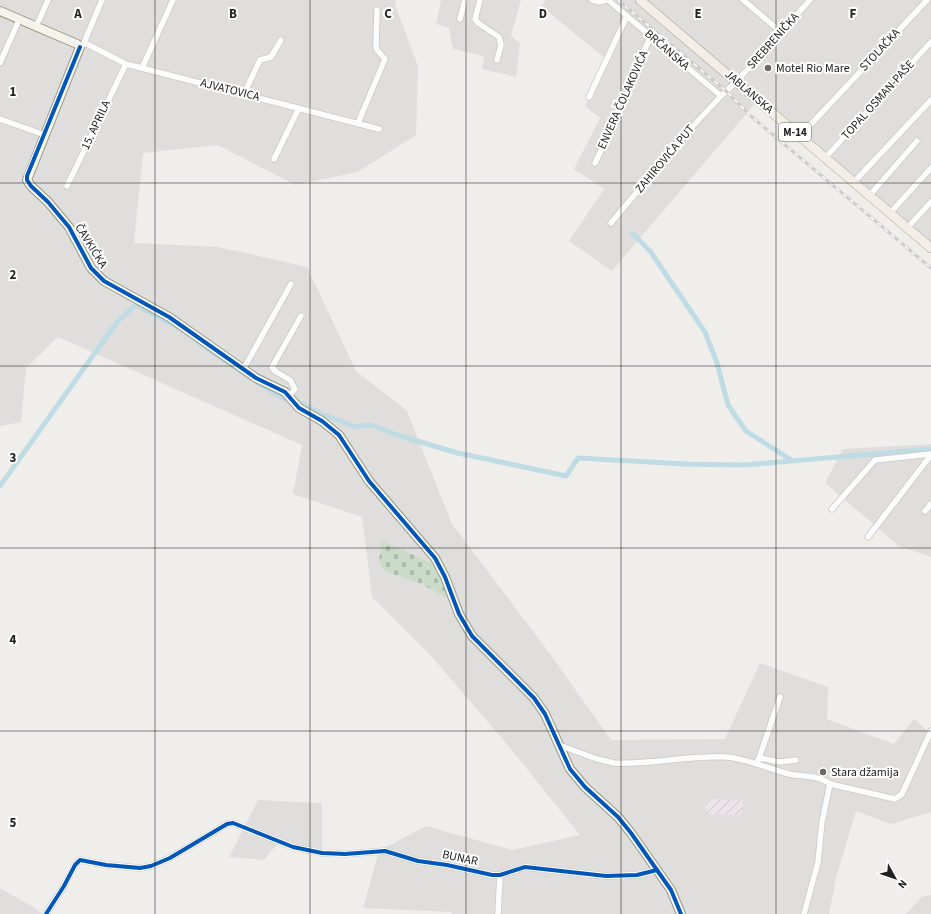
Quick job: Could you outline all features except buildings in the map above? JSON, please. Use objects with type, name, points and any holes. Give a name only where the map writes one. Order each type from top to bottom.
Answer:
[{"type":"main road","name":"JABLANSKA","points":[[646,2],[931,248]]},
{"type":"street","points":[[36,27],[48,0]]},
{"type":"street","points":[[82,45],[102,0]]},
{"type":"street","points":[[142,68],[172,0]]},
{"type":"street","points":[[460,19],[465,0]]},
{"type":"street","points":[[480,0],[475,20],[478,24],[499,37],[501,45],[497,60]]},
{"type":"street","points":[[592,0],[602,2],[607,0]]},
{"type":"street","name":"BRČANSKA","points":[[607,0],[721,96]]},
{"type":"street","points":[[743,0],[781,32]]},
{"type":"street","name":"STOLAČKA","points":[[800,136],[927,0]]},
{"type":"street","name":"SREBRENIČKA","points":[[721,96],[737,81],[807,1]]},
{"type":"street","points":[[358,123],[385,59],[377,50],[376,45],[377,10]]},
{"type":"street","name":"AJVATOVICA","points":[[0,11],[126,64],[379,129]]},
{"type":"street","points":[[589,98],[627,16]]},
{"type":"street","points":[[0,63],[19,20]]},
{"type":"street","name":"ENVERA ČOLAKOVIĆA","points":[[595,163],[621,109],[636,68],[651,36]]},
{"type":"street","points":[[244,94],[260,60],[272,57],[281,40]]},
{"type":"street","name":"TOPAL OSMAN-PAŠE","points":[[826,158],[931,42]]},
{"type":"street","name":"ČAVKIĆKA","points":[[82,45],[27,180],[30,186],[48,202],[69,228],[91,268],[113,287],[169,317],[244,368],[256,378],[285,392],[292,400],[334,429],[366,477],[428,548],[440,566],[459,614],[472,636],[534,698],[545,714],[576,778],[618,817],[671,890],[681,914]]},
{"type":"street","name":"15. APRILA","points":[[67,186],[126,64]]},
{"type":"street","name":"ZAHIROVIĆA PUT","points":[[611,223],[681,139],[721,96]]},
{"type":"street","points":[[854,182],[931,100]]},
{"type":"street","points":[[274,159],[298,108]]},
{"type":"street","points":[[0,119],[45,135]]},
{"type":"street","points":[[870,195],[917,141]]},
{"type":"street","points":[[890,212],[931,168]]},
{"type":"street","points":[[908,227],[931,202]]},
{"type":"street","points":[[244,368],[291,284]]},
{"type":"street","points":[[292,400],[294,389],[292,382],[272,367],[302,316]]},
{"type":"street","points":[[832,508],[870,463],[878,459],[931,454]]},
{"type":"street","points":[[868,537],[931,454]]},
{"type":"street","points":[[925,511],[931,504]]},
{"type":"street","points":[[758,761],[780,697]]},
{"type":"street","points":[[758,761],[778,772],[805,778],[821,778],[830,784],[865,793],[898,798],[902,794],[931,731]]},
{"type":"street","points":[[559,745],[597,759],[614,763],[709,757],[780,762],[796,760]]},
{"type":"street","points":[[804,914],[818,862],[822,822],[830,784]]},
{"type":"street","name":"BUNAR","points":[[46,914],[64,886],[75,865],[80,860],[106,865],[140,868],[170,858],[227,824],[233,823],[261,836],[293,847],[322,854],[385,851],[418,861],[447,865],[492,875],[500,875],[526,866],[606,876],[637,875],[656,870]]},
{"type":"street","points":[[498,914],[500,875]]},
{"type":"shaded area","points":[[0,0],[396,0],[395,5],[418,66],[416,135],[358,172],[295,185],[218,145],[143,153],[134,243],[218,247],[307,267],[356,371],[407,411],[452,524],[548,651],[611,740],[725,739],[760,663],[828,687],[827,719],[894,744],[914,719],[931,734],[931,812],[891,824],[856,811],[836,878],[829,914],[452,914],[451,912],[363,908],[379,851],[426,826],[512,850],[580,835],[511,749],[431,656],[372,597],[362,517],[293,494],[302,445],[58,337],[26,368],[21,422],[0,426]]},
{"type":"shaded area","points":[[441,0],[521,0],[511,36],[520,43],[516,77],[482,69],[484,56],[453,49],[449,28],[436,24]]},
{"type":"shaded area","points":[[545,0],[931,0],[931,245],[758,100],[612,271],[569,241],[604,189],[574,169],[600,118],[585,106],[605,58],[542,7]]},
{"type":"shaded area","points":[[749,68],[785,101],[774,114],[737,81]]},
{"type":"shaded area","points":[[931,444],[931,557],[899,546],[825,483],[843,449]]},
{"type":"shaded area","points":[[706,799],[743,800],[742,815],[706,814]]},
{"type":"shaded area","points":[[258,800],[322,803],[322,853],[279,842],[264,860],[229,857]]},
{"type":"shaded area","points":[[0,888],[35,908],[42,914],[0,914]]},
{"type":"shaded area","points":[[931,895],[931,914],[906,914],[922,897]]},
{"type":"green space","points":[[382,541],[434,564],[449,599],[421,584],[384,571],[379,560]]},
{"type":"waterway","points":[[633,234],[650,251],[705,332],[717,363],[728,405],[746,431],[791,460]]},
{"type":"waterway","points":[[0,486],[117,322],[136,305],[179,328]]},
{"type":"waterway","points":[[198,342],[249,377]]},
{"type":"waterway","points":[[258,383],[283,398],[302,404],[322,414],[356,427],[371,425],[400,436],[458,453],[566,476],[578,458],[685,464],[745,465],[931,449]]},
{"type":"railway","points":[[618,0],[726,91],[752,117],[931,268]]},
{"type":"cycle path","points":[[80,47],[27,176],[27,180],[31,186],[48,202],[69,227],[91,268],[104,281],[169,317],[256,378],[285,392],[299,408],[322,421],[339,435],[369,481],[435,558],[445,577],[459,614],[472,636],[534,698],[545,714],[570,769],[585,787],[618,817],[631,833],[671,890],[681,914]]},
{"type":"cycle path","points":[[46,914],[64,886],[75,865],[80,860],[106,865],[140,868],[151,866],[170,858],[227,824],[233,823],[293,847],[322,853],[345,854],[385,851],[418,861],[447,865],[492,875],[500,875],[525,867],[606,876],[637,875],[657,870]]},
{"type":"place","name":"Motel Rio Mare","points":[[768,68]]},
{"type":"place","name":"Stara džamija","points":[[823,772]]}]
